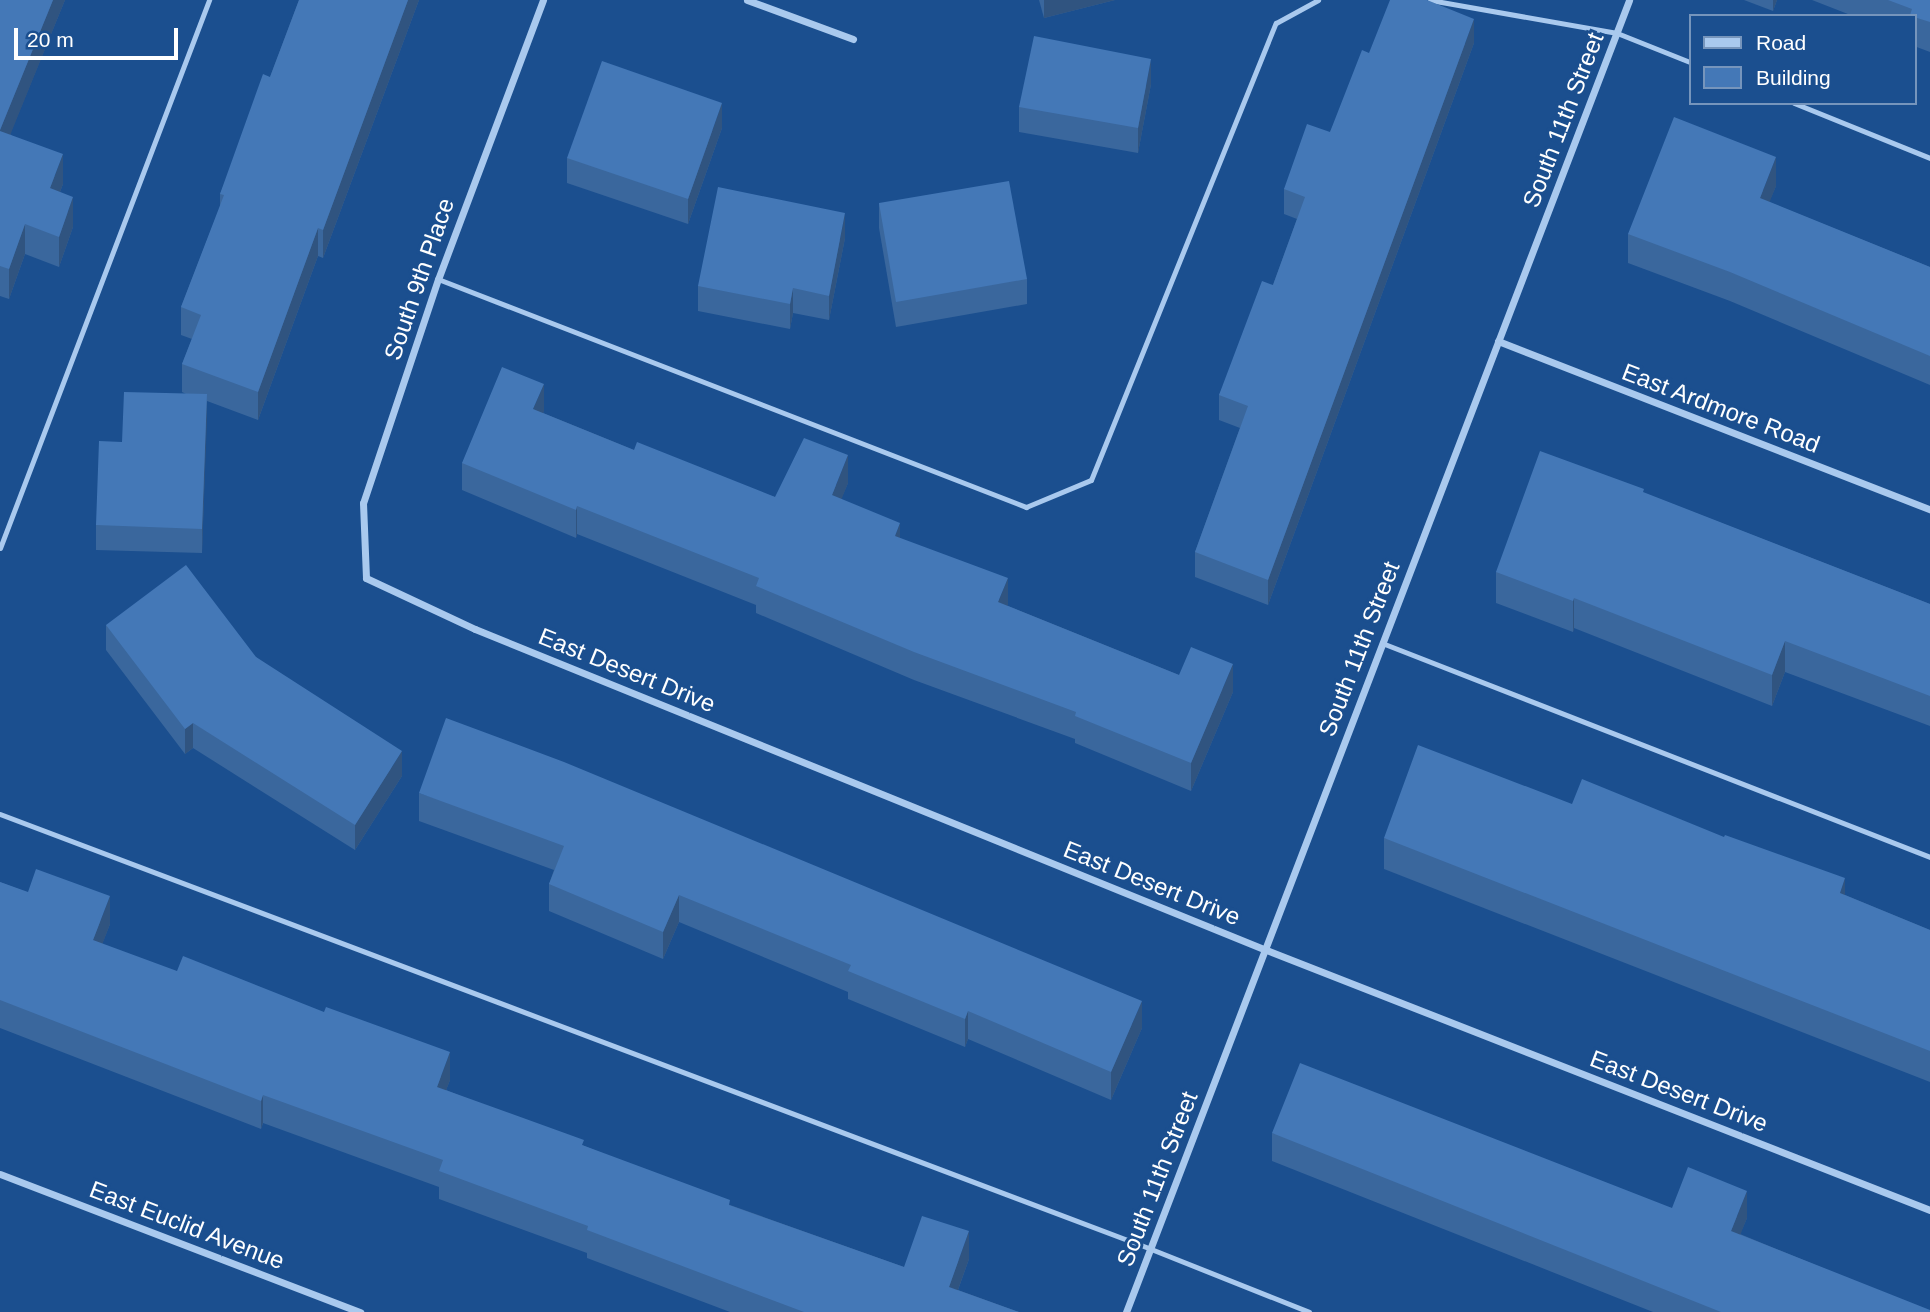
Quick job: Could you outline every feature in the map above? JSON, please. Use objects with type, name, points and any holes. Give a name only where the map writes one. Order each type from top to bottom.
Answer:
[{"type":"street","name":"South 9th Place","points":[[366,578],[363,503],[438,279],[544,0]]},
{"type":"street","points":[[747,0],[853,39]]},
{"type":"street","name":"South 11th Street","points":[[1126,1312],[1629,0]]},
{"type":"street","name":"East Ardmore Road","points":[[1498,341],[1930,509]]},
{"type":"street","name":"East Desert Drive","points":[[366,578],[475,629],[1264,949],[1930,1210]]},
{"type":"street","name":"East Euclid Avenue","points":[[0,1174],[360,1312]]},
{"type":"lane","points":[[0,548],[209,0]]},
{"type":"lane","points":[[438,279],[1026,507],[1091,480],[1276,23],[1318,0]]},
{"type":"lane","points":[[1430,0],[1617,33],[1688,61]]},
{"type":"lane","points":[[1799,105],[1930,158]]},
{"type":"lane","points":[[1382,643],[1930,857]]},
{"type":"lane","points":[[0,814],[1151,1249],[1309,1312]]},
{"type":"building","points":[[0,0],[53,0],[0,130]]},
{"type":"building","points":[[299,0],[408,0],[323,230],[318,228],[258,392],[182,364],[201,315],[181,307],[224,195],[220,194],[263,74],[270,77]]},
{"type":"building","points":[[1390,0],[1427,0],[1474,19],[1268,580],[1195,552],[1248,406],[1219,395],[1262,281],[1273,285],[1305,197],[1284,189],[1307,124],[1330,132],[1362,50],[1369,53]]},
{"type":"building","points":[[1888,0],[1930,0],[1930,22],[1916,18],[1916,14],[1910,14],[1912,9]]},
{"type":"building","points":[[1034,36],[1151,59],[1138,128],[1019,107]]},
{"type":"building","points":[[602,61],[722,103],[688,199],[567,158]]},
{"type":"building","points":[[1674,117],[1776,157],[1760,198],[1930,267],[1930,356],[1730,272],[1628,234]]},
{"type":"building","points":[[0,131],[63,154],[50,188],[73,197],[59,237],[25,224],[9,269],[0,266]]},
{"type":"building","points":[[1009,181],[1027,279],[896,302],[879,203]]},
{"type":"building","points":[[718,187],[845,213],[829,296],[793,288],[790,304],[698,286]]},
{"type":"building","points":[[502,367],[544,384],[533,409],[634,450],[637,442],[775,497],[804,438],[848,455],[832,495],[900,523],[895,536],[1008,578],[998,602],[1179,675],[1191,647],[1233,664],[1191,763],[1075,716],[1076,712],[914,652],[756,586],[759,578],[577,506],[576,510],[462,463]]},
{"type":"building","points":[[124,392],[207,394],[202,529],[96,525],[99,441],[122,442]]},
{"type":"building","points":[[1540,451],[1644,489],[1643,492],[1930,604],[1930,696],[1785,641],[1772,675],[1574,598],[1573,601],[1496,572]]},
{"type":"building","points":[[186,565],[256,657],[402,751],[355,825],[193,723],[185,729],[106,625]]},
{"type":"building","points":[[446,718],[564,762],[1142,1001],[1111,1072],[968,1011],[965,1019],[848,971],[851,965],[679,895],[663,932],[549,884],[564,846],[419,793]]},
{"type":"building","points":[[1418,745],[1572,804],[1582,779],[1724,837],[1725,835],[1845,878],[1840,893],[1930,930],[1930,1051],[1384,838]]},
{"type":"building","points":[[36,869],[110,896],[93,940],[177,971],[183,956],[324,1012],[326,1007],[450,1052],[437,1087],[584,1140],[582,1145],[730,1200],[729,1205],[904,1267],[922,1216],[969,1231],[949,1287],[1019,1312],[804,1312],[587,1230],[588,1226],[439,1171],[443,1160],[263,1095],[261,1101],[0,1000],[0,882],[28,892]]},
{"type":"building","points":[[1300,1063],[1672,1208],[1688,1167],[1747,1191],[1731,1231],[1930,1312],[1721,1312],[1272,1133]]}]
